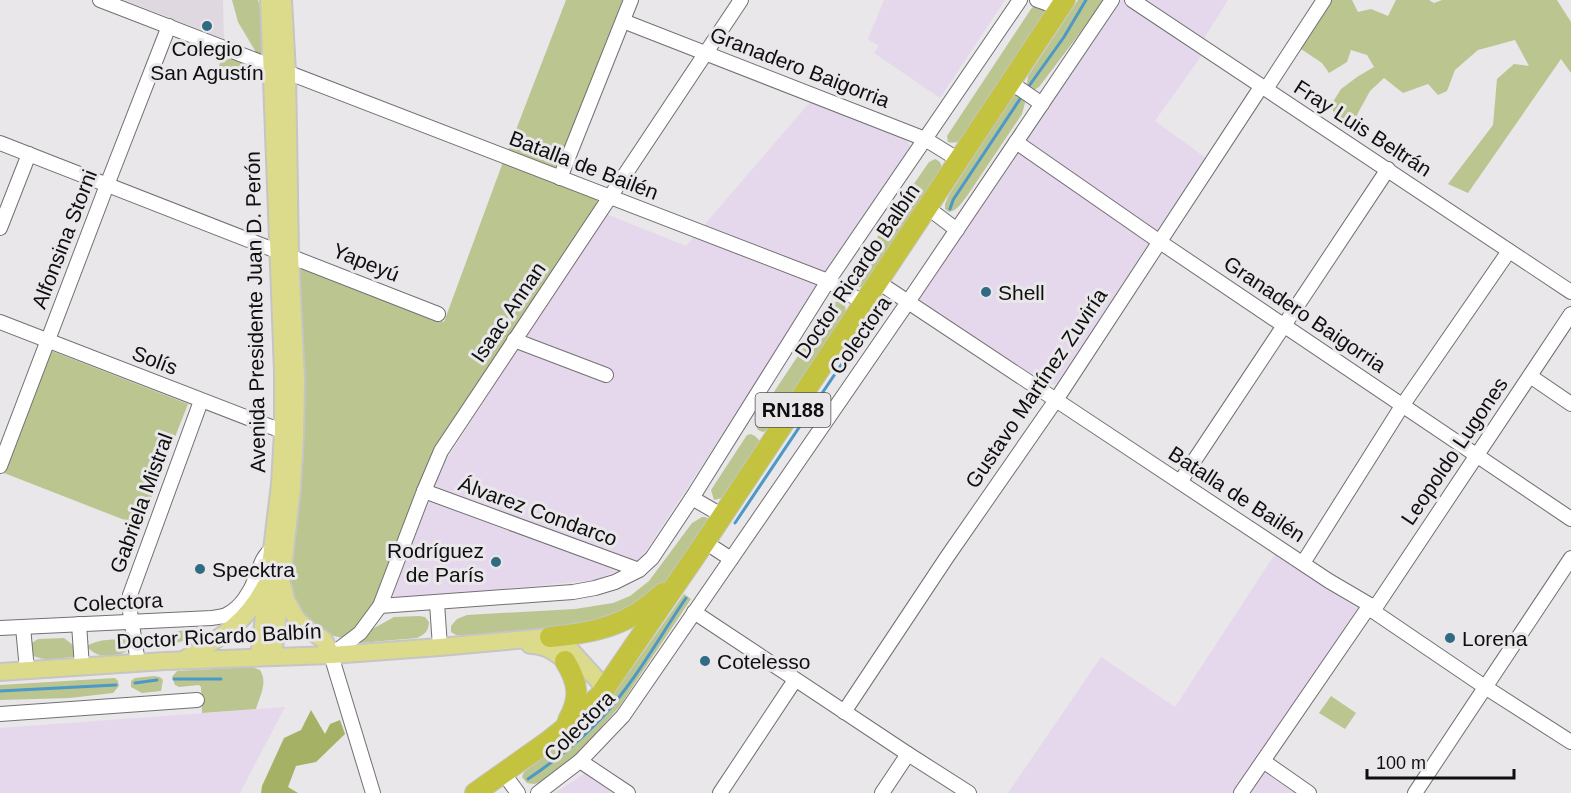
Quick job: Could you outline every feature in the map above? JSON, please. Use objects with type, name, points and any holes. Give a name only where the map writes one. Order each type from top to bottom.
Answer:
[{"type":"highway","name":"Doctor Ricardo Balbín","points":[[687,568],[1062,4]]},
{"type":"highway","points":[[550,637],[589,633],[621,622],[651,604],[687,568]]},
{"type":"highway","name":"RN188","points":[[475,793],[562,730],[603,691],[687,568]]},
{"type":"highway","points":[[562,730],[577,699],[575,680],[566,660]]},
{"type":"main road","name":"Avenida Presidente Juan D. Perón","points":[[269,0],[279,69]]},
{"type":"main road","name":"Avenida Presidente Juan D. Perón","points":[[275,578],[273,548],[296,380],[284,252],[279,69],[283,0]]},
{"type":"main road","name":"Avenida Presidente Juan D. Perón","points":[[266,657],[275,578],[292,489],[289,434]]},
{"type":"main road","points":[[182,660],[224,636],[257,602],[275,578],[296,618],[324,640],[331,655]]},
{"type":"main road","points":[[550,637],[564,643],[603,691]]},
{"type":"main road","name":"Doctor Ricardo Balbín","points":[[0,672],[182,660],[331,655],[550,637]]},
{"type":"main road","name":"Doctor Ricardo Balbín","points":[[440,647],[536,645],[551,649],[603,691]]},
{"type":"street","name":"Batalla de Bailén","points":[[100,0],[828,281],[864,303]]},
{"type":"street","points":[[560,178],[631,0]]},
{"type":"street","name":"Isaac Annan","points":[[331,655],[360,633],[380,606],[441,451],[741,0]]},
{"type":"street","points":[[380,606],[573,592],[596,588],[615,582],[639,570],[652,558],[828,281],[1020,0]]},
{"type":"street","points":[[1037,0],[1062,4]]},
{"type":"street","name":"Colectora","points":[[538,793],[580,760],[623,716],[908,302],[1112,0]]},
{"type":"street","name":"Fray Luis Beltrán","points":[[1132,0],[1571,292]]},
{"type":"street","name":"Gustavo Martínez Zuviría","points":[[844,712],[1324,0]]},
{"type":"street","name":"Granadero Baigorria","points":[[623,21],[925,139],[959,160]]},
{"type":"street","name":"Alfonsina Storni","points":[[0,466],[169,26]]},
{"type":"street","points":[[1011,82],[1042,104]]},
{"type":"street","name":"Granadero Baigorria","points":[[1016,142],[1160,242],[1571,519]]},
{"type":"street","name":"Yapeyú","points":[[0,143],[438,314]]},
{"type":"street","points":[[0,228],[29,154]]},
{"type":"street","points":[[1180,482],[1388,169]]},
{"type":"street","points":[[927,208],[957,230]]},
{"type":"street","points":[[1303,563],[1402,406],[1509,251]]},
{"type":"street","name":"Batalla de Bailén","points":[[878,282],[1371,608],[1485,687],[1568,735]]},
{"type":"street","name":"Leopoldo Lugones","points":[[1242,793],[1571,314]]},
{"type":"street","name":"Solís","points":[[0,322],[289,434]]},
{"type":"street","points":[[514,340],[606,375]]},
{"type":"street","points":[[1530,376],[1571,404]]},
{"type":"street","name":"Gabriela Mistral","points":[[138,663],[129,605],[130,595],[201,401]]},
{"type":"street","name":"Álvarez Condarco","points":[[424,491],[639,570]]},
{"type":"street","points":[[692,498],[723,516]]},
{"type":"street","points":[[705,542],[731,559]]},
{"type":"street","name":"Colectora","points":[[0,628],[212,618],[226,615],[245,598],[253,585],[263,556],[273,548]]},
{"type":"street","points":[[1415,793],[1571,558]]},
{"type":"street","points":[[437,603],[440,647]]},
{"type":"street","points":[[694,612],[969,793]]},
{"type":"street","points":[[79,624],[82,667]]},
{"type":"street","points":[[23,627],[27,670]]},
{"type":"street","points":[[331,655],[374,793]]},
{"type":"street","points":[[720,793],[795,680]]},
{"type":"street","points":[[0,714],[197,700]]},
{"type":"street","points":[[882,793],[908,754]]},
{"type":"street","points":[[580,760],[628,793]]},
{"type":"street","points":[[1263,760],[1309,793]]},
{"type":"street","points":[[504,774],[518,793]]},
{"type":"shaded area","name":"Colegio San Agustín","points":[[123,0],[223,0],[224,39],[158,13]]},
{"type":"shaded area","points":[[884,0],[1005,0],[940,98],[874,53],[879,46],[868,39]]},
{"type":"shaded area","points":[[1116,0],[1228,0],[1198,48],[1204,52],[1155,121],[1206,158],[1056,384],[1048,385],[919,299]]},
{"type":"shaded area","points":[[811,101],[905,138],[911,147],[638,563],[595,580],[401,599],[393,595],[437,474],[606,214],[686,246]]},
{"type":"shaded area","points":[[1275,554],[1361,611],[1235,793],[1008,793],[1101,657],[1175,707]]},
{"type":"shaded area","points":[[285,707],[240,793],[0,793],[0,728]]},
{"type":"shaded area","points":[[587,772],[617,793],[555,793]]},
{"type":"shaded area","points":[[1264,772],[1294,793],[1249,793]]},
{"type":"green space","points":[[232,0],[258,0],[262,13],[264,49],[260,54],[257,54],[238,22]]},
{"type":"green space","points":[[566,0],[624,0],[560,163],[550,168],[507,153]]},
{"type":"green space","points":[[1078,0],[1105,0],[1039,87],[1034,90],[1028,88],[1028,76]]},
{"type":"green space","points":[[1328,0],[1352,0],[1358,12],[1371,9],[1388,16],[1396,0],[1429,0],[1434,3],[1442,0],[1557,0],[1571,22],[1571,73],[1561,59],[1468,193],[1448,184],[1493,125],[1497,79],[1514,64],[1529,66],[1515,40],[1478,50],[1455,70],[1447,91],[1438,95],[1428,84],[1403,93],[1384,78],[1370,91],[1353,126],[1337,121],[1331,105],[1341,89],[1374,67],[1367,55],[1351,50],[1347,62],[1329,73],[1322,63],[1298,47]]},
{"type":"green space","points":[[1035,5],[1041,6],[1045,11],[1043,17],[959,141],[948,142],[947,136]]},
{"type":"green space","points":[[224,53],[264,70],[265,78],[245,80],[217,71]]},
{"type":"green space","points":[[1020,94],[1025,103],[1022,114],[967,196],[957,208],[949,212],[945,209],[945,204],[949,195],[1010,100]]},
{"type":"green space","points":[[935,159],[941,163],[941,170],[867,282],[861,287],[855,287],[852,274],[929,162]]},
{"type":"green space","points":[[503,162],[597,199],[597,207],[439,442],[383,584],[366,616],[354,634],[343,638],[325,634],[296,608],[287,578],[305,379],[305,366],[301,353],[297,267],[307,262],[444,322]]},
{"type":"green space","points":[[839,301],[845,304],[846,313],[769,429],[763,432],[758,430],[756,419],[833,303]]},
{"type":"green space","points":[[52,351],[188,404],[140,526],[4,473]]},
{"type":"green space","points":[[751,434],[759,440],[759,446],[727,494],[714,500],[711,490],[747,435]]},
{"type":"green space","points":[[702,517],[708,520],[668,583],[621,617],[539,631],[466,635],[456,635],[451,632],[451,626],[457,619],[467,615],[575,609],[613,603],[630,596],[649,581],[692,523]]},
{"type":"green space","points":[[684,594],[691,599],[619,707],[576,756],[542,782],[527,783],[522,777],[524,772],[579,730],[609,701]]},
{"type":"green space","points":[[394,617],[425,617],[429,622],[426,632],[417,638],[360,643],[358,641],[367,632]]},
{"type":"green space","points":[[200,627],[202,629],[198,634],[184,641],[149,646],[143,646],[141,642],[144,638]]},
{"type":"green space","points":[[64,638],[74,646],[73,657],[44,659],[30,653],[30,644],[38,639]]},
{"type":"green space","points":[[128,639],[131,648],[121,654],[108,656],[96,654],[87,646],[102,641]]},
{"type":"green space","points":[[252,667],[260,670],[263,680],[263,689],[256,709],[202,713],[201,687],[199,685],[179,687],[175,685],[172,677],[177,671]]},
{"type":"green space","points":[[154,676],[163,680],[161,691],[142,693],[131,687],[131,681],[135,678]]},
{"type":"green space","points":[[115,678],[119,686],[113,693],[70,698],[0,700],[0,685]]},
{"type":"green space","points":[[1331,696],[1356,713],[1345,729],[1319,713]]},
{"type":"green space","points":[[311,710],[325,734],[330,724],[340,720],[345,734],[316,762],[296,766],[288,787],[298,793],[261,793],[284,738],[301,730]]},
{"type":"waterway","points":[[1029,86],[1064,37],[1086,0]]},
{"type":"waterway","points":[[950,209],[953,200],[1020,99]]},
{"type":"waterway","points":[[735,523],[886,298]]},
{"type":"waterway","points":[[528,779],[569,748],[606,713],[638,671],[686,598]]},
{"type":"waterway","points":[[174,679],[221,679]]},
{"type":"waterway","points":[[135,683],[157,680]]},
{"type":"waterway","points":[[0,691],[116,685]]},
{"type":"place","name":"Colegio San Agustín","points":[[207,26]]},
{"type":"place","name":"Shell","points":[[986,292]]},
{"type":"place","name":"Rodríguez de París","points":[[496,562]]},
{"type":"place","name":"Specktra","points":[[200,569]]},
{"type":"place","name":"Lorena","points":[[1450,638]]},
{"type":"place","name":"Cotelesso","points":[[705,661]]}]
